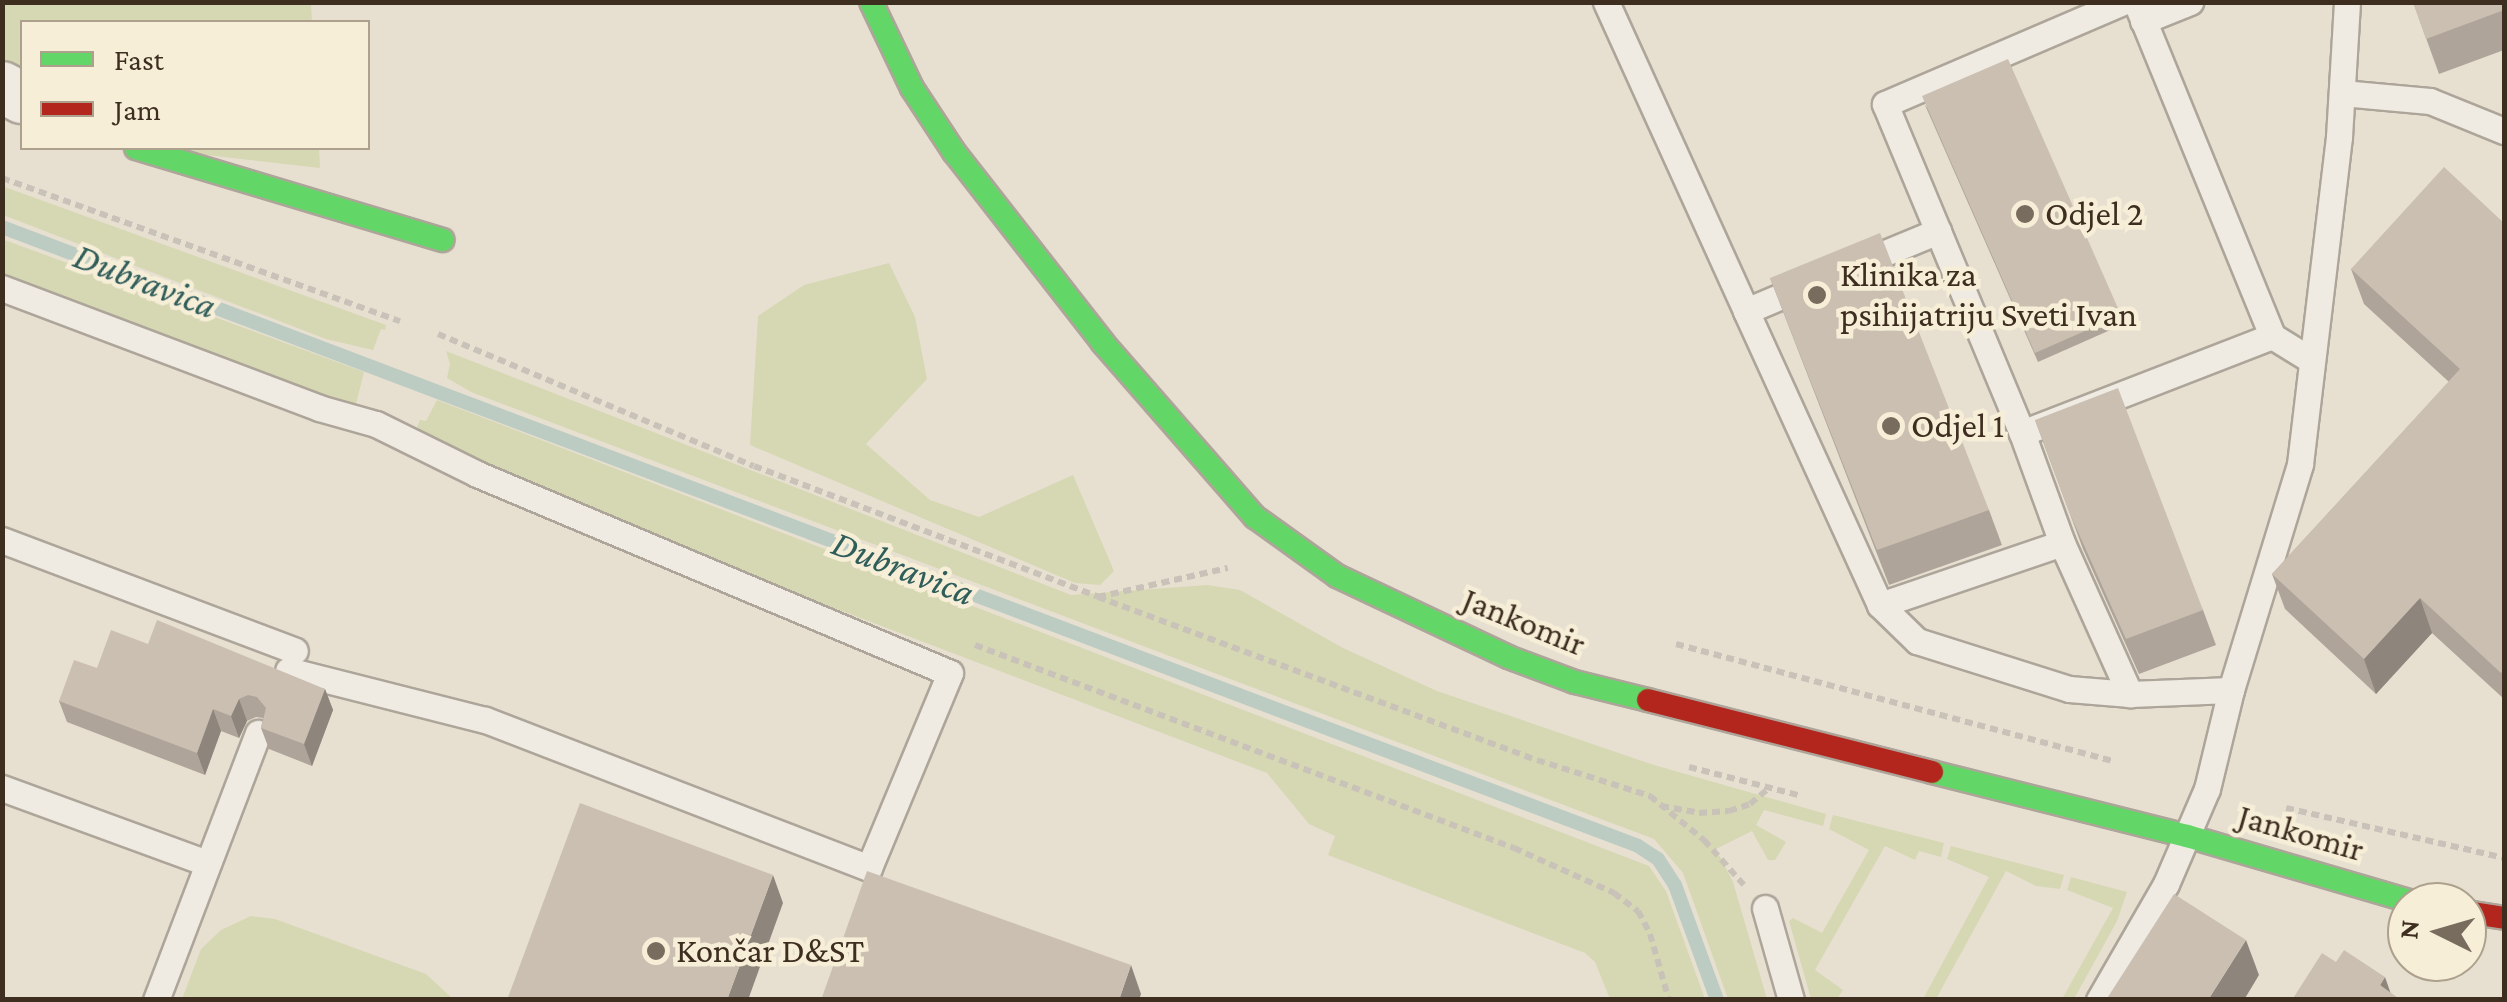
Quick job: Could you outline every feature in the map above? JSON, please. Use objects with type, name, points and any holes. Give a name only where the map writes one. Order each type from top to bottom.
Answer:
[{"type":"street","name":"Jankomir","points":[[875,11],[912,88],[1016,234],[1114,357],[1254,518],[1306,556],[1422,618],[1575,682],[2188,836],[2387,894]]},
{"type":"street","points":[[143,150],[443,240]]},
{"type":"lane","points":[[875,11],[902,2]]},
{"type":"lane","points":[[1606,2],[1880,605],[1917,640],[2068,689],[2130,694],[2231,690]]},
{"type":"lane","points":[[2123,2],[1885,104],[2022,433],[2062,543],[2130,694]]},
{"type":"lane","points":[[2190,2],[2139,12],[2272,336],[2312,360]]},
{"type":"lane","points":[[2099,1000],[2166,884],[2207,789],[2231,690],[2300,464],[2342,93],[2347,2]]},
{"type":"lane","points":[[2342,93],[2430,101],[2504,131]]},
{"type":"lane","points":[[1746,311],[1938,231]]},
{"type":"lane","points":[[2,288],[304,402],[376,424],[492,480],[950,674],[869,868],[485,720],[291,660],[2,540]]},
{"type":"lane","points":[[2022,433],[2272,336]]},
{"type":"lane","points":[[1880,605],[2062,543]]},
{"type":"lane","points":[[156,1000],[258,733]]},
{"type":"lane","points":[[2,788],[208,863]]},
{"type":"lane","points":[[1765,908],[1791,1000]]},
{"type":"path","points":[[2,178],[400,321]]},
{"type":"path","points":[[438,334],[754,466],[1098,598],[1537,760],[1650,796],[1704,840],[1765,908]]},
{"type":"path","points":[[1098,598],[1228,568]]},
{"type":"path","points":[[1676,644],[2118,763]]},
{"type":"path","points":[[973,645],[1385,798],[1614,892],[1638,911],[1669,1000]]},
{"type":"path","points":[[1659,806],[1700,813],[1729,811],[1750,804],[1770,788]]},
{"type":"path","points":[[2276,806],[2504,858]]},
{"type":"green space","points":[[3,3],[311,3],[312,20],[20,20],[20,70],[3,57]]},
{"type":"green space","points":[[181,150],[319,150],[320,168]]},
{"type":"green space","points":[[2,186],[386,325],[385,330],[381,329],[373,350],[326,339],[3,215]]},
{"type":"green space","points":[[2,239],[364,372],[356,404],[347,406],[3,275]]},
{"type":"green space","points":[[889,263],[915,317],[927,379],[866,444],[930,500],[979,517],[1073,475],[1114,571],[1100,585],[1075,583],[750,445],[758,316],[804,285]]},
{"type":"green space","points":[[446,351],[1071,595],[1207,585],[1240,590],[1343,648],[1437,691],[1654,765],[1826,814],[1823,826],[1764,810],[1756,825],[1786,842],[1775,860],[1768,860],[1752,831],[1716,849],[1733,882],[1767,999],[1728,999],[1683,873],[1654,839],[471,392],[447,378],[450,364]]},
{"type":"green space","points":[[437,400],[1649,866],[1666,891],[1705,999],[1610,999],[1595,962],[1585,953],[1328,855],[1335,836],[1309,824],[1267,773],[614,524],[615,517],[435,443],[417,427],[420,420],[426,421]]},
{"type":"green space","points":[[1833,815],[1944,843],[1941,857],[1919,851],[1915,860],[1885,846],[1815,970],[1843,990],[1837,999],[1811,999],[1789,921],[1793,918],[1822,933],[1869,850],[1829,829]]},
{"type":"green space","points":[[1951,846],[2064,875],[2060,889],[2036,886],[2006,871],[1936,999],[1923,999],[1989,877],[1947,859]]},
{"type":"green space","points":[[2071,877],[2127,892],[2117,921],[2074,999],[2062,999],[2113,908],[2067,890]]},
{"type":"green space","points":[[251,916],[275,919],[426,974],[453,999],[182,999],[201,949],[221,930]]},
{"type":"building","points":[[2413,2],[2504,2],[2504,10],[2426,39]]},
{"type":"building","name":"Odjel 2","points":[[2008,59],[2121,315],[2035,353],[1922,96]]},
{"type":"building","points":[[2444,167],[2504,223],[2501,673],[2420,598],[2364,659],[2272,574],[2460,369],[2351,269]]},
{"type":"building","name":"Odjel 1","points":[[1880,233],[1989,510],[1877,550],[1770,278]]},
{"type":"building","points":[[2118,388],[2203,610],[2126,639],[2070,514],[2035,420]]},
{"type":"building","points":[[157,620],[325,689],[304,744],[261,728],[266,708],[257,697],[248,695],[239,699],[231,716],[213,709],[197,753],[59,701],[74,660],[97,668],[111,630],[148,644]]},
{"type":"building","name":"Končar D&ST","points":[[580,803],[773,875],[727,1000],[507,1000]]},
{"type":"building","points":[[867,871],[1131,965],[1119,1000],[821,1000]]},
{"type":"building","points":[[2174,894],[2246,940],[2208,1000],[2106,1000]]},
{"type":"building","points":[[2344,950],[2385,977],[2380,985],[2401,1000],[2292,1000],[2322,953],[2336,962]]},
{"type":"waterway","name":"Dubravica","points":[[2,227],[1638,846],[1658,859],[1675,885],[1717,1000]]},
{"type":"traffic: fast","points":[[871,2],[912,88],[954,152],[1103,343],[1255,517],[1337,576],[1508,657],[1575,682],[1648,700]]},
{"type":"traffic: fast","points":[[143,150],[443,240]]},
{"type":"traffic: fast","points":[[1932,772],[2187,836],[2387,894]]},
{"type":"traffic: jam","points":[[1648,700],[1932,772]]},
{"type":"traffic: jam","points":[[2487,915],[2504,918]]},
{"type":"place","name":"Odjel 2","points":[[2025,214]]},
{"type":"place","name":"Klinika za psihijatriju Sveti Ivan","points":[[1817,295]]},
{"type":"place","name":"Odjel 1","points":[[1891,426]]},
{"type":"place","name":"Končar D&ST","points":[[656,951]]}]
